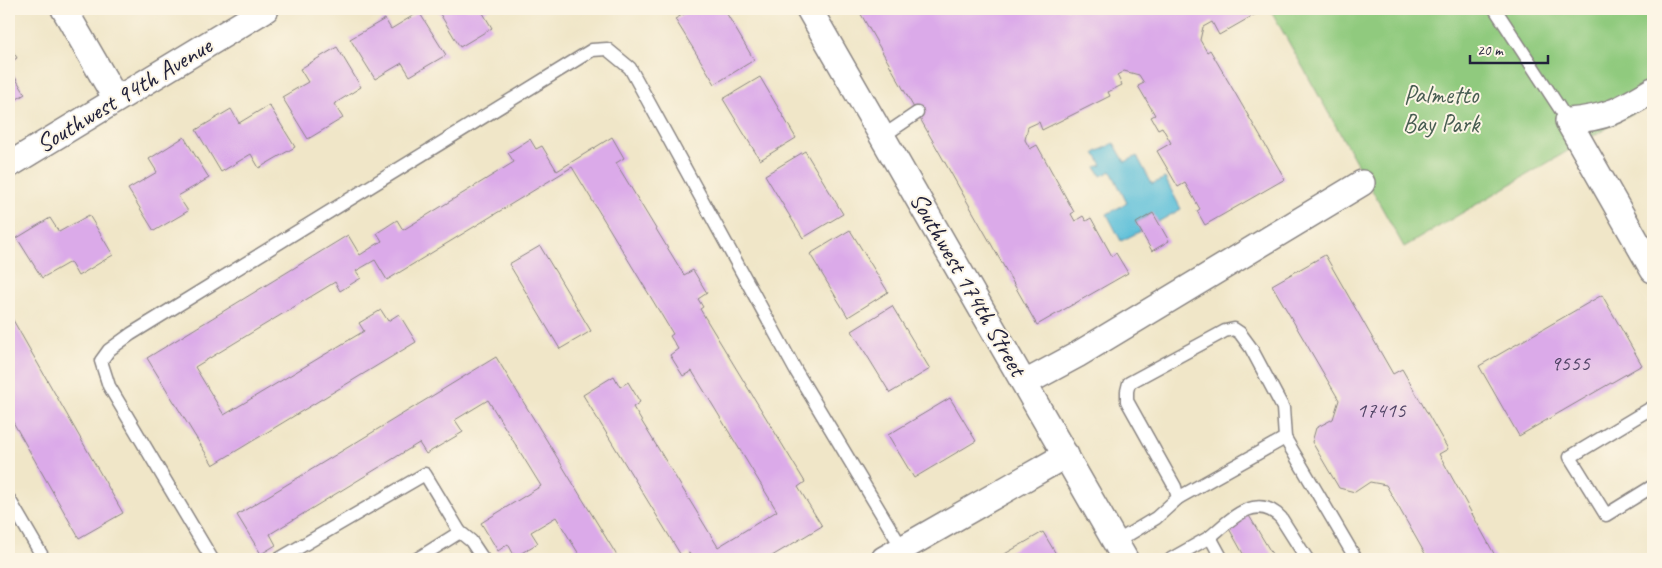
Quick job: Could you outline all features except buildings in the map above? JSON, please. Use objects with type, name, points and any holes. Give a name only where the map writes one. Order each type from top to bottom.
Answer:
[{"type":"street","points":[[64,9],[116,99]]},
{"type":"street","name":"Southwest 94th Avenue","points":[[9,165],[266,9]]},
{"type":"street","name":"Southwest 174th Street","points":[[809,9],[1121,551]]},
{"type":"street","points":[[1653,90],[1612,114],[1568,121],[1653,270]]},
{"type":"street","points":[[1024,383],[1077,355],[1362,183]]},
{"type":"street","points":[[893,554],[1066,455]]},
{"type":"lane","points":[[1495,9],[1568,121]]},
{"type":"lane","points":[[212,559],[109,386],[101,361],[109,350],[131,334],[592,50],[607,49],[630,68],[796,371],[893,554]]},
{"type":"lane","points":[[883,136],[917,113]]},
{"type":"lane","points":[[1178,498],[1175,487],[1127,401],[1129,383],[1225,330],[1234,329],[1240,333],[1251,348],[1283,408],[1286,438],[1356,559]]},
{"type":"lane","points":[[1652,412],[1570,457],[1606,515],[1653,486]]},
{"type":"lane","points":[[1121,551],[1178,498],[1286,438]]},
{"type":"lane","points":[[280,559],[426,474],[460,532],[471,541],[483,559]]},
{"type":"lane","points":[[9,498],[44,559]]},
{"type":"lane","points":[[1171,559],[1210,537],[1237,514],[1263,506],[1281,518],[1308,559]]},
{"type":"lane","points":[[417,559],[460,532]]},
{"type":"lane","points":[[1210,537],[1222,559]]},
{"type":"green space","name":"Palmetto Bay Park","points":[[1270,9],[1653,9],[1653,101],[1404,247]]},
{"type":"water","points":[[1114,143],[1125,162],[1137,156],[1152,184],[1165,178],[1181,209],[1158,222],[1152,213],[1136,223],[1141,231],[1121,241],[1107,214],[1127,203],[1111,171],[1101,176],[1096,167],[1102,165],[1095,153]]}]
